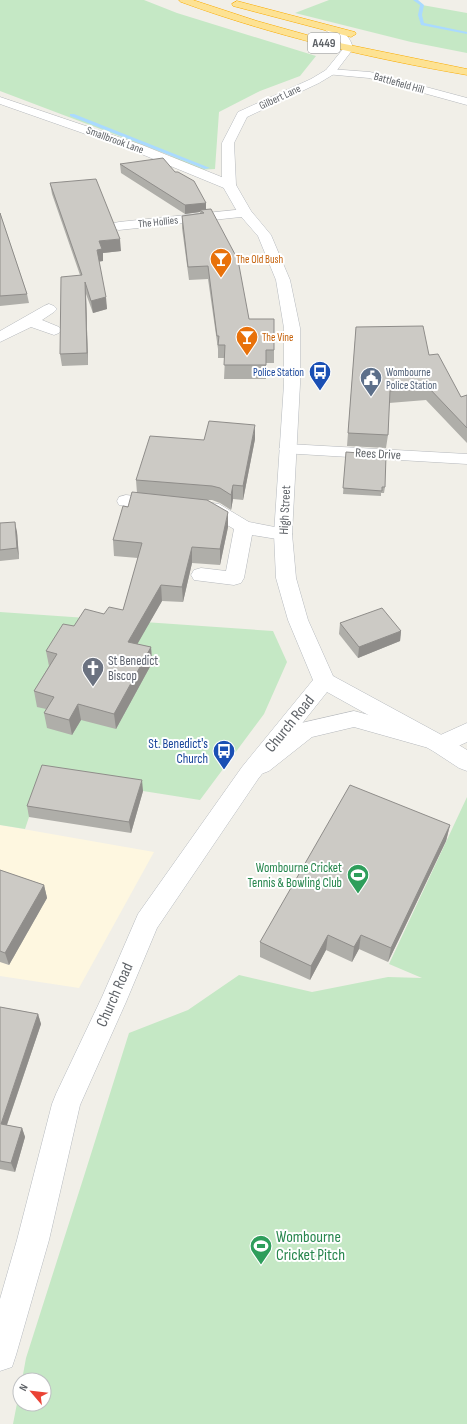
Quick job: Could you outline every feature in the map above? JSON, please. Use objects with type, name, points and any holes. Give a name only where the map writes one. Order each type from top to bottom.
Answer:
[{"type":"highway","name":"A449","points":[[184,0],[275,31],[348,49],[467,72]]},
{"type":"highway","name":"A449","points":[[230,2],[360,36]]},
{"type":"street","points":[[329,28],[342,36],[347,42],[348,49]]},
{"type":"street","name":"Gilbert Lane","points":[[229,185],[228,143],[242,115],[315,81],[330,72],[348,49]]},
{"type":"street","name":"Battlefield Hill","points":[[330,72],[370,75],[467,102]]},
{"type":"street","name":"Smallbrook Lane","points":[[0,100],[138,148],[229,185]]},
{"type":"street","name":"High Street","points":[[229,185],[245,213],[264,235],[283,280],[292,328],[292,384],[283,534],[286,578],[298,620],[324,681]]},
{"type":"street","name":"The Hollies","points":[[119,226],[245,213]]},
{"type":"street","points":[[0,337],[30,322],[49,309]]},
{"type":"street","points":[[30,322],[54,330]]},
{"type":"street","name":"Rees Drive","points":[[288,449],[467,459]]},
{"type":"street","points":[[126,501],[212,508],[244,527],[283,534]]},
{"type":"street","points":[[201,575],[234,578],[244,527]]},
{"type":"street","points":[[324,681],[435,742],[467,762]]},
{"type":"street","name":"Church Road","points":[[1,1347],[33,1240],[66,1104],[113,1002],[147,922],[250,773],[324,681]]},
{"type":"street","points":[[250,773],[305,730],[354,719],[435,742],[467,732]]},
{"type":"shaded area","points":[[0,825],[154,852],[79,988],[0,976]]},
{"type":"green space","points":[[0,0],[144,0],[177,13],[316,56],[300,76],[260,91],[219,112],[215,169],[197,170],[169,155],[0,91]]},
{"type":"green space","points":[[329,0],[415,0],[422,5],[467,13],[467,53],[411,42],[295,13]]},
{"type":"green space","points":[[0,612],[273,631],[287,662],[264,714],[200,800],[143,791],[29,817],[25,829],[0,825]]},
{"type":"green space","name":"Wombourne Cricket Pitch","points":[[467,797],[467,1424],[13,1424],[15,1412],[52,1412],[52,1372],[23,1372],[26,1358],[129,1033],[188,1010],[239,975],[312,992],[388,977],[422,978],[389,964]]},
{"type":"building","points":[[163,158],[175,172],[178,172],[194,181],[206,203],[185,205],[120,164]]},
{"type":"building","points":[[96,179],[120,239],[99,241],[102,249],[97,250],[106,297],[91,301],[85,282],[87,353],[60,354],[61,277],[82,275],[50,183]]},
{"type":"building","points":[[211,209],[238,260],[249,319],[274,319],[274,350],[266,350],[266,365],[224,365],[225,345],[218,345],[219,336],[217,336],[208,266],[188,267],[182,216],[204,213],[200,210]]},
{"type":"building","points":[[0,213],[27,294],[0,296]]},
{"type":"building","points":[[423,326],[429,355],[438,354],[461,397],[467,395],[467,428],[428,387],[390,391],[388,435],[348,433],[356,327]]},
{"type":"building","points":[[209,421],[255,425],[243,486],[233,485],[231,495],[220,488],[212,486],[136,480],[150,436],[204,440]]},
{"type":"building","points":[[346,452],[386,455],[385,487],[382,487],[382,491],[343,488]]},
{"type":"building","points":[[132,492],[207,500],[228,512],[220,549],[192,547],[182,587],[161,585],[128,642],[151,647],[114,714],[78,704],[69,720],[44,713],[54,697],[34,691],[57,654],[46,651],[63,624],[74,626],[85,609],[104,614],[109,607],[123,610],[142,543],[113,540],[123,506],[128,507]]},
{"type":"building","points":[[15,522],[17,548],[0,550],[0,523]]},
{"type":"building","points":[[382,608],[401,631],[359,647],[340,623]]},
{"type":"building","points":[[42,765],[142,780],[129,822],[27,806]]},
{"type":"building","name":"Wombourne Cricket Tennis & Bowling Club","points":[[350,785],[450,825],[391,948],[361,935],[354,947],[328,935],[311,966],[260,942]]},
{"type":"building","points":[[0,870],[44,885],[5,953],[0,951]]},
{"type":"building","points":[[0,1007],[38,1014],[1,1124],[22,1128],[11,1163],[0,1161]]},
{"type":"waterway","points":[[415,0],[422,5],[420,15],[422,24],[467,33]]},
{"type":"waterway","points":[[72,115],[207,168]]},
{"type":"place","name":"The Old Bush","points":[[221,278]]},
{"type":"place","name":"The Vine","points":[[247,356]]},
{"type":"place","name":"Police Station","points":[[320,392]]},
{"type":"place","name":"Wombourne Police Station","points":[[371,398]]},
{"type":"place","name":"St Benedict Biscop","points":[[93,688]]},
{"type":"place","name":"St. Benedict's Church","points":[[224,770]]},
{"type":"place","name":"Wombourne Cricket Tennis & Bowling Club","points":[[358,894]]},
{"type":"place","name":"Wombourne Cricket Pitch","points":[[261,1266]]}]
